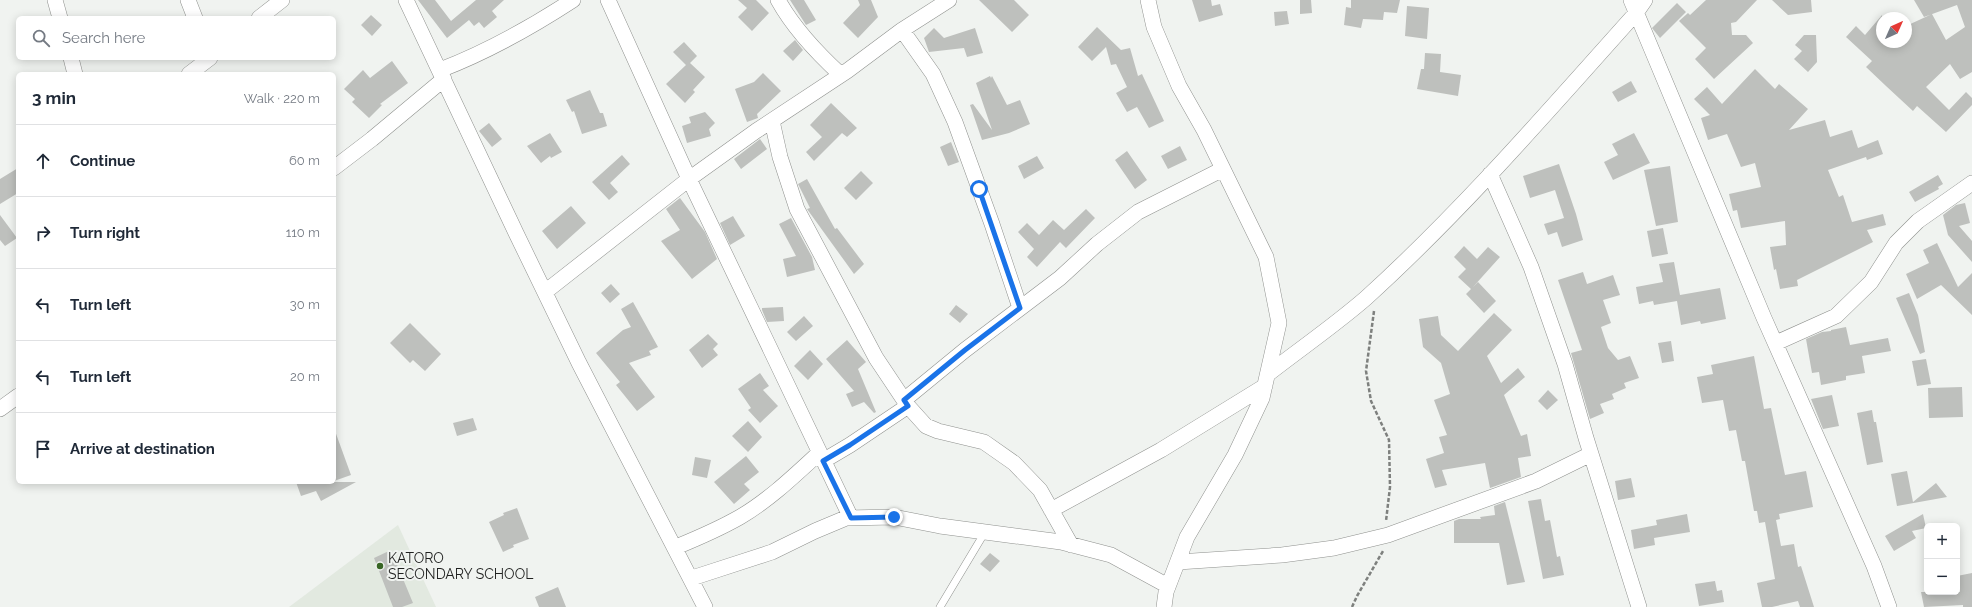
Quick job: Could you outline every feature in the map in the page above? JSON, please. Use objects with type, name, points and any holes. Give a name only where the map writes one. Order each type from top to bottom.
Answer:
[{"type":"street","points":[[55,0],[59,16]]},
{"type":"street","points":[[188,0],[194,16]]},
{"type":"street","points":[[262,16],[282,0]]},
{"type":"street","points":[[406,0],[579,363],[676,547],[705,607]]},
{"type":"street","points":[[336,166],[372,139],[442,75],[466,60],[509,39],[573,0]]},
{"type":"street","points":[[608,0],[689,179],[851,518]]},
{"type":"street","points":[[778,0],[798,31],[820,56],[841,75]]},
{"type":"street","points":[[545,292],[689,179],[841,75],[902,30],[949,0]]},
{"type":"street","points":[[1148,0],[1154,27],[1179,86],[1204,130],[1266,257],[1279,323],[1262,398],[1234,455],[1187,537],[1168,586],[1164,607]]},
{"type":"street","points":[[1051,510],[1161,450],[1267,380],[1365,299],[1434,233],[1490,174],[1634,6],[1645,0]]},
{"type":"street","points":[[1634,6],[1776,343],[1874,566],[1889,607]]},
{"type":"street","points":[[902,30],[933,74],[955,122],[992,224],[1020,308]]},
{"type":"street","points":[[72,60],[74,72]]},
{"type":"street","points":[[192,72],[207,60]]},
{"type":"street","points":[[772,121],[780,157],[797,209],[876,358],[906,403],[926,426],[938,432],[984,442],[1014,463],[1040,490],[1072,545]]},
{"type":"street","points":[[676,547],[711,532],[741,516],[821,457],[850,445],[906,403],[965,350],[1060,278],[1098,244],[1138,212],[1223,169]]},
{"type":"street","points":[[1490,174],[1531,267],[1565,364],[1591,454],[1639,607]]},
{"type":"street","points":[[1776,343],[1836,316],[1871,282],[1896,243],[1914,225],[1942,202],[1972,182]]},
{"type":"street","points":[[0,409],[16,397]]},
{"type":"street","points":[[1178,562],[1282,555],[1334,548],[1386,536],[1536,481],[1591,454]]},
{"type":"street","points":[[692,578],[772,552],[846,518],[894,517],[940,526],[1072,545],[1110,555],[1168,586]]},
{"type":"lane","points":[[940,607],[985,532]]},
{"type":"path","points":[[1352,607],[1364,582],[1382,557],[1386,536],[1390,487],[1390,440],[1371,401],[1366,371],[1377,287]]},
{"type":"shaded area","name":"KATORO SECONDARY SCHOOL","points":[[398,525],[436,607],[289,607]]},
{"type":"building","points":[[418,0],[435,0],[451,21],[476,0],[504,0],[492,11],[497,17],[484,28],[479,22],[474,26],[469,20],[447,38]]},
{"type":"building","points":[[738,0],[756,0],[769,13],[752,31],[738,17],[747,8]]},
{"type":"building","points":[[790,0],[804,0],[816,20],[806,25]]},
{"type":"building","points":[[858,0],[871,0],[878,17],[858,38],[843,23],[860,5]]},
{"type":"building","points":[[979,0],[1014,0],[1029,15],[1012,32]]},
{"type":"building","points":[[1192,0],[1211,0],[1212,6],[1220,4],[1223,15],[1199,22]]},
{"type":"building","points":[[1300,0],[1311,0],[1312,13],[1300,14]]},
{"type":"building","points":[[1351,0],[1400,0],[1397,13],[1384,12],[1383,20],[1363,19],[1361,28],[1344,25],[1346,7],[1351,8]]},
{"type":"building","points":[[1706,0],[1757,0],[1736,22],[1731,23],[1732,35],[1746,35],[1753,43],[1714,79],[1695,59],[1706,48],[1679,21],[1688,13],[1690,15]]},
{"type":"building","points":[[1772,0],[1811,0],[1812,12],[1788,15]]},
{"type":"building","points":[[1914,0],[1972,0],[1972,72],[1960,79],[1950,64],[1926,87],[1949,110],[1966,92],[1972,98],[1972,105],[1946,132],[1917,106],[1913,111],[1866,67],[1872,61],[1846,37],[1856,26],[1865,35],[1876,22],[1876,48],[1912,48],[1912,23],[1931,14],[1924,17]],"holes":[[[1957,5],[1965,27],[1946,40],[1932,14]]]},
{"type":"building","points":[[1677,3],[1686,12],[1660,38],[1652,28]]},
{"type":"building","points":[[1407,6],[1429,8],[1427,39],[1405,36]]},
{"type":"building","points":[[1287,11],[1289,24],[1275,26],[1274,12]]},
{"type":"building","points":[[371,15],[382,25],[372,36],[361,25]]},
{"type":"building","points":[[1097,27],[1121,50],[1130,48],[1138,76],[1142,74],[1164,121],[1149,128],[1137,107],[1127,112],[1116,93],[1127,87],[1116,64],[1111,65],[1106,47],[1092,61],[1078,47]]},
{"type":"building","points":[[934,28],[944,38],[975,28],[983,53],[967,57],[964,48],[929,52],[924,38]]},
{"type":"building","points":[[1804,35],[1816,35],[1817,62],[1808,72],[1794,59],[1802,51],[1795,45]]},
{"type":"building","points":[[795,40],[803,50],[793,61],[783,51]]},
{"type":"building","points":[[684,42],[697,56],[690,63],[705,77],[693,90],[695,92],[685,103],[666,84],[686,65],[673,52]]},
{"type":"building","points":[[1425,53],[1441,54],[1440,72],[1461,75],[1458,96],[1417,89],[1421,69],[1424,69]]},
{"type":"building","points":[[392,61],[408,83],[380,104],[382,105],[369,118],[352,102],[355,99],[344,89],[363,70],[370,78]]},
{"type":"building","points":[[1755,69],[1775,89],[1779,84],[1808,109],[1789,130],[1825,120],[1830,137],[1852,130],[1858,148],[1878,140],[1883,154],[1867,160],[1866,157],[1828,170],[1839,197],[1843,195],[1852,222],[1883,214],[1886,225],[1867,230],[1873,242],[1797,280],[1798,286],[1780,289],[1776,269],[1774,270],[1770,247],[1786,245],[1785,221],[1741,228],[1737,210],[1733,211],[1729,194],[1761,187],[1755,163],[1741,167],[1727,134],[1708,140],[1701,118],[1710,115],[1694,99],[1707,87],[1722,104]]},
{"type":"building","points":[[763,73],[781,91],[757,114],[758,118],[747,122],[735,89],[754,82]]},
{"type":"building","points":[[990,76],[991,78],[992,76],[1007,105],[1020,100],[1030,124],[1009,133],[982,140],[970,105],[973,104],[992,130],[976,83]]},
{"type":"building","points":[[1631,81],[1637,92],[1618,102],[1612,92]]},
{"type":"building","points":[[590,90],[600,113],[603,113],[607,126],[582,134],[574,111],[572,112],[566,100]]},
{"type":"building","points":[[831,103],[857,128],[847,137],[842,133],[814,161],[806,152],[822,137],[810,125]]},
{"type":"building","points":[[705,112],[715,123],[709,129],[711,136],[687,143],[682,126],[691,123],[689,117]]},
{"type":"building","points":[[489,123],[502,139],[492,147],[479,131]]},
{"type":"building","points":[[550,133],[562,152],[551,158],[550,156],[541,163],[527,146]]},
{"type":"building","points":[[1634,133],[1650,163],[1613,180],[1604,162],[1618,155],[1612,144]]},
{"type":"building","points":[[760,139],[767,149],[741,169],[734,159]]},
{"type":"building","points":[[951,142],[959,162],[948,166],[940,147]]},
{"type":"building","points":[[1180,146],[1187,160],[1168,169],[1161,156]]},
{"type":"building","points":[[1127,151],[1147,180],[1135,189],[1115,160]]},
{"type":"building","points":[[622,155],[630,164],[610,183],[618,192],[609,200],[592,182]]},
{"type":"building","points":[[1037,156],[1044,168],[1024,179],[1018,166]]},
{"type":"building","points":[[1559,164],[1583,240],[1562,247],[1557,232],[1548,235],[1544,224],[1564,218],[1555,190],[1530,198],[1523,176]]},
{"type":"building","points":[[1670,166],[1678,222],[1656,226],[1644,170]]},
{"type":"building","points":[[16,169],[16,194],[0,204],[0,179]]},
{"type":"building","points":[[861,171],[873,183],[856,200],[844,188]]},
{"type":"building","points":[[1938,175],[1943,184],[1938,187],[1939,189],[1915,202],[1909,192]]},
{"type":"building","points":[[807,179],[835,229],[837,228],[864,264],[854,274],[807,209],[810,208],[798,184]]},
{"type":"building","points":[[680,198],[705,232],[717,259],[692,279],[661,241],[680,230],[666,209]]},
{"type":"building","points":[[1965,203],[1970,223],[1959,226],[1972,241],[1972,262],[1948,235],[1943,215],[1956,205]]},
{"type":"building","points":[[571,206],[586,223],[557,249],[542,231]]},
{"type":"building","points":[[1086,209],[1095,218],[1066,248],[1060,242],[1037,267],[1027,257],[1034,249],[1018,232],[1027,223],[1039,235],[1053,220],[1064,230]]},
{"type":"building","points":[[0,215],[16,239],[5,246],[0,240]]},
{"type":"building","points":[[733,216],[745,236],[730,245],[720,223]]},
{"type":"building","points":[[791,218],[812,257],[815,270],[787,277],[783,259],[796,256],[779,224]]},
{"type":"building","points":[[1663,228],[1668,254],[1652,257],[1647,231]]},
{"type":"building","points":[[1937,243],[1958,287],[1972,273],[1972,315],[1941,285],[1917,299],[1906,274],[1929,263],[1923,250]]},
{"type":"building","points":[[1464,246],[1477,259],[1488,247],[1500,257],[1473,287],[1478,282],[1496,301],[1484,313],[1466,294],[1471,289],[1458,277],[1466,269],[1454,257]]},
{"type":"building","points":[[1674,262],[1680,295],[1720,288],[1726,319],[1701,324],[1700,321],[1681,325],[1677,301],[1654,305],[1653,301],[1639,304],[1636,287],[1663,282],[1659,264]]},
{"type":"building","points":[[1583,272],[1587,284],[1613,275],[1620,295],[1603,300],[1611,323],[1601,327],[1608,348],[1618,360],[1630,356],[1639,378],[1624,383],[1626,388],[1612,394],[1614,399],[1600,404],[1604,413],[1590,419],[1571,353],[1582,350],[1558,280]]},
{"type":"building","points":[[611,284],[620,294],[610,303],[601,293]]},
{"type":"building","points":[[1909,293],[1918,315],[1925,352],[1920,354],[1896,298]]},
{"type":"building","points":[[633,302],[658,347],[649,351],[651,355],[629,363],[655,397],[637,411],[616,385],[620,382],[596,353],[623,330],[631,327],[621,309]]},
{"type":"building","points":[[956,305],[968,314],[960,323],[949,314]]},
{"type":"building","points":[[783,307],[784,321],[767,322],[762,308]]},
{"type":"building","points":[[1494,313],[1512,330],[1487,356],[1501,383],[1518,368],[1525,377],[1504,395],[1521,436],[1527,434],[1531,456],[1518,458],[1521,477],[1490,488],[1485,463],[1442,470],[1447,485],[1435,488],[1426,459],[1444,453],[1439,437],[1447,435],[1434,400],[1450,394],[1441,363],[1423,347],[1419,319],[1438,316],[1441,335],[1458,351]]},
{"type":"building","points":[[804,316],[813,326],[796,341],[787,332]]},
{"type":"building","points":[[410,323],[441,354],[425,371],[413,360],[410,363],[390,343]]},
{"type":"building","points":[[1846,327],[1850,345],[1888,338],[1891,351],[1862,356],[1865,373],[1846,376],[1846,380],[1821,385],[1819,372],[1812,373],[1806,339],[1822,332]]},
{"type":"building","points":[[708,334],[718,344],[713,349],[718,355],[702,368],[689,350]]},
{"type":"building","points":[[847,340],[866,362],[858,369],[876,412],[874,413],[864,402],[852,407],[846,394],[854,391],[826,359]]},
{"type":"building","points":[[1671,341],[1674,361],[1662,363],[1658,343]]},
{"type":"building","points":[[810,350],[823,364],[808,380],[794,366]]},
{"type":"building","points":[[1754,356],[1764,409],[1771,408],[1785,475],[1806,471],[1813,507],[1779,514],[1780,519],[1776,520],[1781,546],[1794,544],[1798,567],[1801,566],[1814,607],[1800,607],[1798,601],[1772,607],[1762,607],[1757,583],[1775,579],[1765,522],[1759,523],[1757,511],[1754,511],[1745,461],[1742,461],[1736,430],[1729,431],[1723,400],[1702,403],[1697,377],[1713,374],[1711,365]]},
{"type":"building","points":[[1926,359],[1931,384],[1917,386],[1912,361]]},
{"type":"building","points":[[760,373],[769,386],[763,390],[778,406],[760,423],[748,410],[751,408],[738,389]]},
{"type":"building","points":[[1962,387],[1963,417],[1929,418],[1928,388]]},
{"type":"building","points":[[1548,390],[1558,400],[1547,410],[1538,401]]},
{"type":"building","points":[[1832,395],[1839,426],[1823,429],[1811,399]]},
{"type":"building","points":[[1872,410],[1874,422],[1876,422],[1883,462],[1867,465],[1857,413]]},
{"type":"building","points":[[473,418],[477,430],[457,436],[453,423]]},
{"type":"building","points":[[748,421],[762,437],[748,452],[732,436]]},
{"type":"building","points":[[336,434],[351,475],[336,480]]},
{"type":"building","points":[[746,456],[759,472],[744,484],[750,490],[734,504],[714,482]]},
{"type":"building","points":[[695,457],[711,460],[707,478],[692,475]]},
{"type":"building","points":[[1907,471],[1913,502],[1936,483],[1947,497],[1897,506],[1891,474]]},
{"type":"building","points":[[1631,478],[1635,497],[1618,500],[1615,481]]},
{"type":"building","points":[[336,482],[356,482],[321,501],[316,491],[301,496],[297,484],[336,484]]},
{"type":"building","points":[[1541,499],[1545,521],[1550,520],[1557,557],[1560,556],[1564,575],[1543,579],[1528,501]]},
{"type":"building","points":[[1505,502],[1525,582],[1507,585],[1499,543],[1454,543],[1454,521],[1459,519],[1481,519],[1480,517],[1495,515],[1494,506]]},
{"type":"building","points":[[517,508],[529,539],[513,545],[514,547],[503,552],[489,522],[504,515],[503,513]]},
{"type":"building","points":[[1687,514],[1690,532],[1654,538],[1655,545],[1634,549],[1631,530],[1657,525],[1656,520]]},
{"type":"building","points":[[1923,514],[1925,523],[1924,528],[1912,531],[1916,538],[1894,551],[1885,536]]},
{"type":"building","points":[[391,550],[413,603],[402,607],[393,607],[374,558]]},
{"type":"building","points":[[990,553],[1000,561],[990,572],[980,564]]},
{"type":"building","points":[[1972,573],[1972,607],[1963,607],[1963,605],[1924,607],[1921,592],[1924,592],[1924,595],[1960,595],[1960,575]]},
{"type":"building","points":[[1715,581],[1717,591],[1722,590],[1724,602],[1699,606],[1695,584]]},
{"type":"building","points":[[558,587],[566,607],[539,607],[535,597]]},
{"type":"place","name":"KATORO SECONDARY SCHOOL","points":[[380,566]]},
{"type":"route","points":[[894,517],[851,518],[823,461],[850,445],[908,406],[904,400],[965,350],[1020,308],[979,189]]}]
